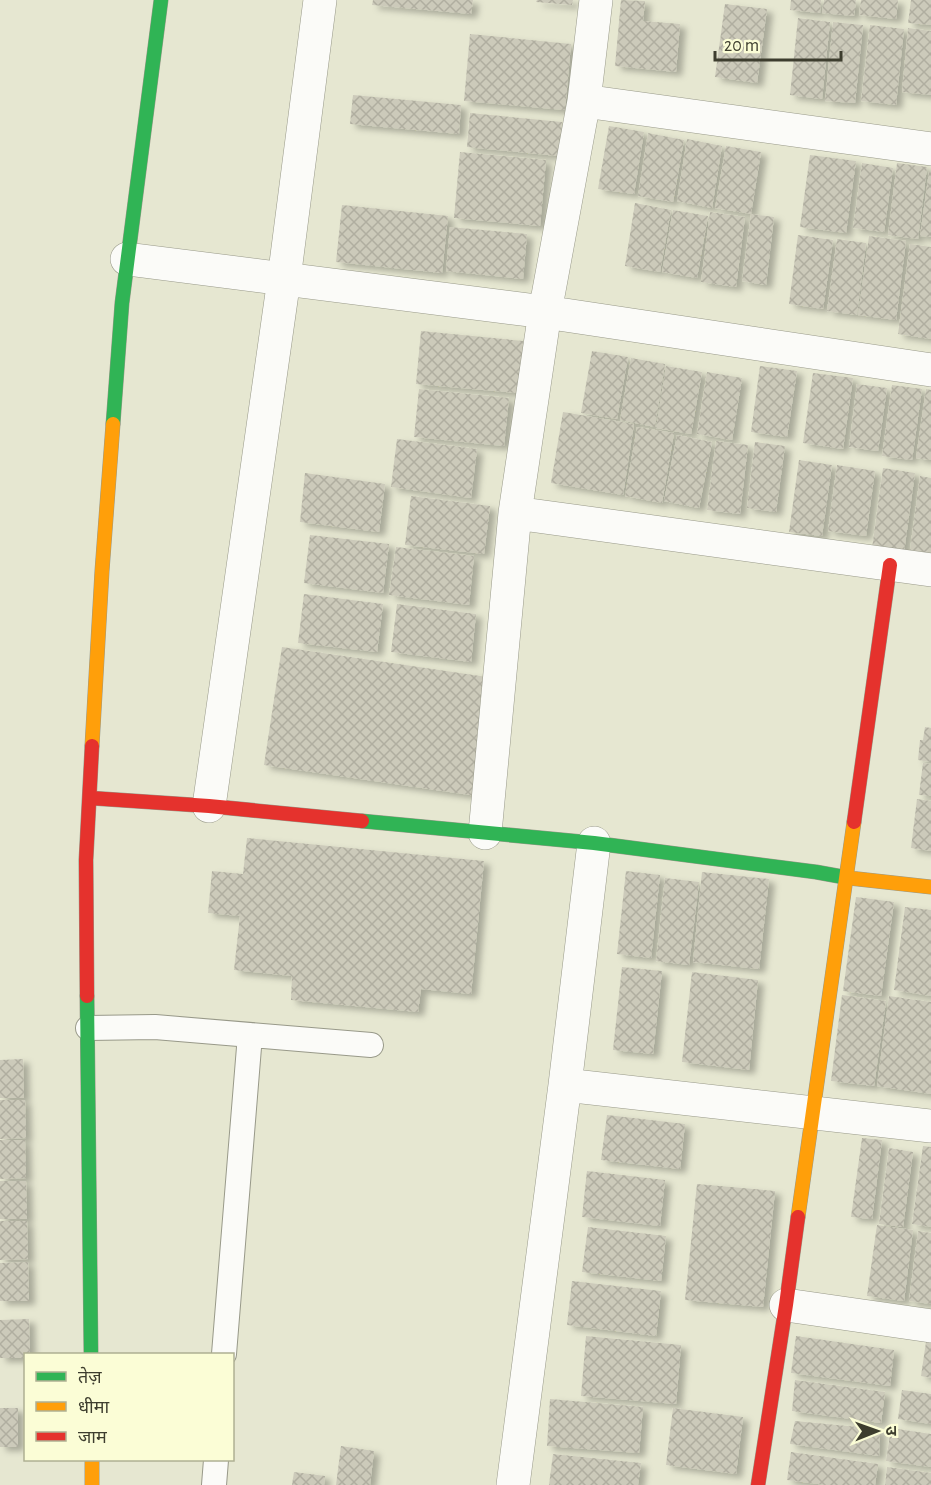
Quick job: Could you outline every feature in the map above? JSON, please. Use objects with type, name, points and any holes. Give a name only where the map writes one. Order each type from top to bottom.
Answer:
[{"type":"street","points":[[91,1353],[86,860],[102,571],[122,303],[161,0]]},
{"type":"street","points":[[208,806],[284,279],[320,0]]},
{"type":"street","points":[[485,833],[515,513],[545,312],[584,101],[596,0]]},
{"type":"street","points":[[584,101],[931,149]]},
{"type":"street","points":[[127,260],[545,312],[931,370]]},
{"type":"street","points":[[515,513],[931,570]]},
{"type":"street","points":[[758,1485],[786,1305],[890,565]]},
{"type":"street","points":[[90,798],[208,806],[594,843],[846,878],[931,887]]},
{"type":"street","points":[[513,1485],[594,843]]},
{"type":"street","points":[[564,1085],[931,1126]]},
{"type":"street","points":[[786,1305],[931,1326]]},
{"type":"street","points":[[92,1461],[92,1485]]},
{"type":"lane","points":[[88,1028],[155,1027],[371,1045]]},
{"type":"lane","points":[[224,1353],[250,1035]]},
{"type":"lane","points":[[214,1485],[216,1461]]},
{"type":"building","points":[[373,0],[473,0],[471,14],[372,5]]},
{"type":"building","points":[[537,0],[573,0],[572,5],[536,2]]},
{"type":"building","points":[[621,0],[645,1],[643,21],[680,24],[676,72],[615,66]]},
{"type":"building","points":[[791,0],[821,0],[820,13],[790,10]]},
{"type":"building","points":[[824,0],[856,0],[854,16],[822,13]]},
{"type":"building","points":[[861,0],[898,0],[896,19],[859,15]]},
{"type":"building","points":[[911,0],[931,0],[931,25],[908,23]]},
{"type":"building","points":[[725,4],[767,9],[757,83],[715,77]]},
{"type":"building","points":[[798,18],[830,22],[822,99],[790,95]]},
{"type":"building","points":[[833,22],[863,25],[855,103],[825,101]]},
{"type":"building","points":[[870,25],[904,29],[896,105],[861,101]]},
{"type":"building","points":[[908,28],[931,31],[931,95],[902,92]]},
{"type":"building","points":[[470,34],[571,44],[565,110],[464,101]]},
{"type":"building","points":[[353,95],[461,105],[459,134],[350,124]]},
{"type":"building","points":[[470,113],[562,122],[558,156],[467,147]]},
{"type":"building","points":[[609,126],[644,132],[634,194],[598,189]]},
{"type":"building","points":[[648,133],[684,140],[673,202],[638,196]]},
{"type":"building","points":[[687,139],[722,146],[712,208],[677,201]]},
{"type":"building","points":[[726,146],[761,152],[751,214],[715,208]]},
{"type":"building","points":[[460,152],[546,160],[540,226],[454,218]]},
{"type":"building","points":[[810,155],[856,161],[846,233],[800,227]]},
{"type":"building","points":[[862,163],[893,168],[884,232],[853,228]]},
{"type":"building","points":[[897,163],[927,167],[918,239],[888,235]]},
{"type":"building","points":[[929,172],[931,172],[931,237],[920,236]]},
{"type":"building","points":[[635,203],[671,210],[660,272],[625,266]]},
{"type":"building","points":[[342,205],[448,216],[442,273],[336,262]]},
{"type":"building","points":[[673,210],[708,216],[697,278],[662,272]]},
{"type":"building","points":[[710,212],[745,217],[736,287],[701,282]]},
{"type":"building","points":[[751,214],[774,217],[766,285],[742,281]]},
{"type":"building","points":[[450,227],[527,234],[523,279],[446,271]]},
{"type":"building","points":[[798,235],[833,240],[823,309],[789,304]]},
{"type":"building","points":[[869,236],[906,241],[896,320],[858,315]]},
{"type":"building","points":[[837,239],[866,243],[857,315],[827,311]]},
{"type":"building","points":[[910,244],[931,247],[931,339],[898,334]]},
{"type":"building","points":[[421,331],[523,341],[518,393],[416,384]]},
{"type":"building","points":[[592,351],[628,357],[617,419],[581,413]]},
{"type":"building","points":[[631,358],[665,364],[655,427],[620,420]]},
{"type":"building","points":[[666,366],[702,372],[691,434],[656,428]]},
{"type":"building","points":[[760,366],[797,371],[787,437],[751,432]]},
{"type":"building","points":[[707,372],[742,378],[732,440],[697,434]]},
{"type":"building","points":[[813,373],[853,378],[843,449],[803,443]]},
{"type":"building","points":[[857,384],[887,388],[878,451],[849,447]]},
{"type":"building","points":[[892,385],[922,389],[912,460],[882,456]]},
{"type":"building","points":[[419,389],[509,398],[504,446],[414,437]]},
{"type":"building","points":[[926,389],[931,390],[931,460],[916,458]]},
{"type":"building","points":[[563,412],[634,424],[623,495],[551,483]]},
{"type":"building","points":[[637,427],[674,433],[662,503],[625,496]]},
{"type":"building","points":[[677,435],[712,442],[699,508],[664,501]]},
{"type":"building","points":[[397,439],[477,449],[471,498],[391,487]]},
{"type":"building","points":[[716,441],[748,445],[740,514],[707,510]]},
{"type":"building","points":[[755,442],[785,446],[776,512],[747,508]]},
{"type":"building","points":[[799,460],[832,465],[822,536],[789,532]]},
{"type":"building","points":[[837,465],[875,471],[866,536],[828,531]]},
{"type":"building","points":[[883,468],[915,473],[904,552],[872,548]]},
{"type":"building","points":[[305,473],[385,484],[379,532],[300,522]]},
{"type":"building","points":[[920,476],[931,478],[931,553],[910,550]]},
{"type":"building","points":[[411,496],[490,506],[484,554],[405,545]]},
{"type":"building","points":[[310,535],[389,544],[383,593],[304,583]]},
{"type":"building","points":[[396,547],[474,556],[469,605],[389,595]]},
{"type":"building","points":[[304,594],[383,604],[377,652],[298,643]]},
{"type":"building","points":[[397,604],[476,614],[471,662],[391,652]]},
{"type":"building","points":[[282,647],[494,678],[477,796],[264,765]]},
{"type":"building","points":[[925,727],[931,728],[931,762],[918,760],[920,740],[923,740]]},
{"type":"building","points":[[923,763],[931,764],[931,796],[919,795]]},
{"type":"building","points":[[917,799],[931,801],[931,851],[911,848]]},
{"type":"building","points":[[247,838],[484,861],[471,994],[421,989],[418,1012],[291,1000],[292,976],[234,970],[240,916],[208,913],[212,871],[243,874]]},
{"type":"building","points":[[626,871],[660,875],[651,958],[617,954]]},
{"type":"building","points":[[702,872],[769,879],[759,969],[693,962]]},
{"type":"building","points":[[665,878],[699,882],[689,965],[656,961]]},
{"type":"building","points":[[856,897],[894,902],[881,996],[843,991]]},
{"type":"building","points":[[905,907],[931,910],[931,996],[894,990]]},
{"type":"building","points":[[622,967],[662,971],[653,1054],[613,1050]]},
{"type":"building","points":[[692,972],[758,980],[749,1070],[682,1062]]},
{"type":"building","points":[[842,995],[886,1001],[874,1086],[831,1081]]},
{"type":"building","points":[[889,996],[931,1002],[931,1094],[877,1086]]},
{"type":"building","points":[[23,1059],[24,1098],[0,1098],[0,1060]]},
{"type":"building","points":[[0,1100],[25,1100],[26,1138],[0,1139]]},
{"type":"building","points":[[607,1115],[685,1124],[680,1169],[601,1160]]},
{"type":"building","points":[[862,1138],[882,1140],[872,1219],[851,1217]]},
{"type":"building","points":[[0,1140],[25,1140],[26,1178],[0,1179]]},
{"type":"building","points":[[923,1146],[931,1147],[931,1227],[912,1224]]},
{"type":"building","points":[[889,1148],[913,1152],[903,1227],[879,1224]]},
{"type":"building","points":[[587,1171],[665,1180],[660,1226],[582,1217]]},
{"type":"building","points":[[0,1181],[26,1181],[27,1219],[0,1219]]},
{"type":"building","points":[[697,1184],[775,1191],[763,1307],[685,1300]]},
{"type":"building","points":[[0,1221],[27,1221],[28,1259],[0,1260]]},
{"type":"building","points":[[877,1225],[913,1230],[904,1301],[867,1296]]},
{"type":"building","points":[[588,1227],[666,1236],[661,1281],[582,1272]]},
{"type":"building","points":[[918,1231],[931,1233],[931,1304],[909,1301]]},
{"type":"building","points":[[28,1262],[29,1301],[0,1301],[0,1263]]},
{"type":"building","points":[[572,1281],[661,1291],[656,1336],[567,1325]]},
{"type":"building","points":[[29,1319],[30,1353],[24,1353],[24,1358],[0,1358],[0,1320]]},
{"type":"building","points":[[586,1336],[681,1345],[676,1404],[581,1396]]},
{"type":"building","points":[[796,1336],[894,1350],[890,1386],[791,1373]]},
{"type":"building","points":[[926,1342],[931,1343],[931,1378],[921,1376]]},
{"type":"building","points":[[795,1380],[885,1392],[881,1423],[792,1411]]},
{"type":"building","points":[[902,1390],[931,1394],[931,1424],[898,1419]]},
{"type":"building","points":[[550,1399],[643,1407],[639,1453],[547,1446]]},
{"type":"building","points":[[0,1408],[18,1408],[18,1447],[0,1447]]},
{"type":"building","points":[[673,1408],[743,1417],[736,1474],[666,1465]]},
{"type":"building","points":[[795,1421],[880,1429],[879,1456],[790,1444]]},
{"type":"building","points":[[891,1428],[931,1434],[931,1467],[886,1461]]},
{"type":"building","points":[[341,1446],[374,1451],[370,1485],[336,1485]]},
{"type":"building","points":[[791,1452],[878,1464],[875,1485],[826,1485],[787,1480]]},
{"type":"building","points":[[553,1454],[641,1463],[638,1485],[549,1485]]},
{"type":"building","points":[[887,1467],[931,1473],[931,1485],[885,1485]]},
{"type":"building","points":[[294,1472],[325,1476],[324,1485],[292,1485]]},
{"type":"traffic: fast","points":[[113,424],[122,303],[161,0]]},
{"type":"traffic: fast","points":[[362,821],[594,843],[849,878]]},
{"type":"traffic: fast","points":[[87,996],[91,1353]]},
{"type":"traffic: slow","points":[[92,746],[113,424]]},
{"type":"traffic: slow","points":[[798,1217],[854,822]]},
{"type":"traffic: slow","points":[[849,878],[931,887]]},
{"type":"traffic: slow","points":[[92,1461],[92,1485]]},
{"type":"traffic: jam","points":[[854,822],[890,565]]},
{"type":"traffic: jam","points":[[87,996],[86,860],[92,746]]},
{"type":"traffic: jam","points":[[90,798],[209,806],[362,821]]},
{"type":"traffic: jam","points":[[758,1485],[798,1217]]}]
